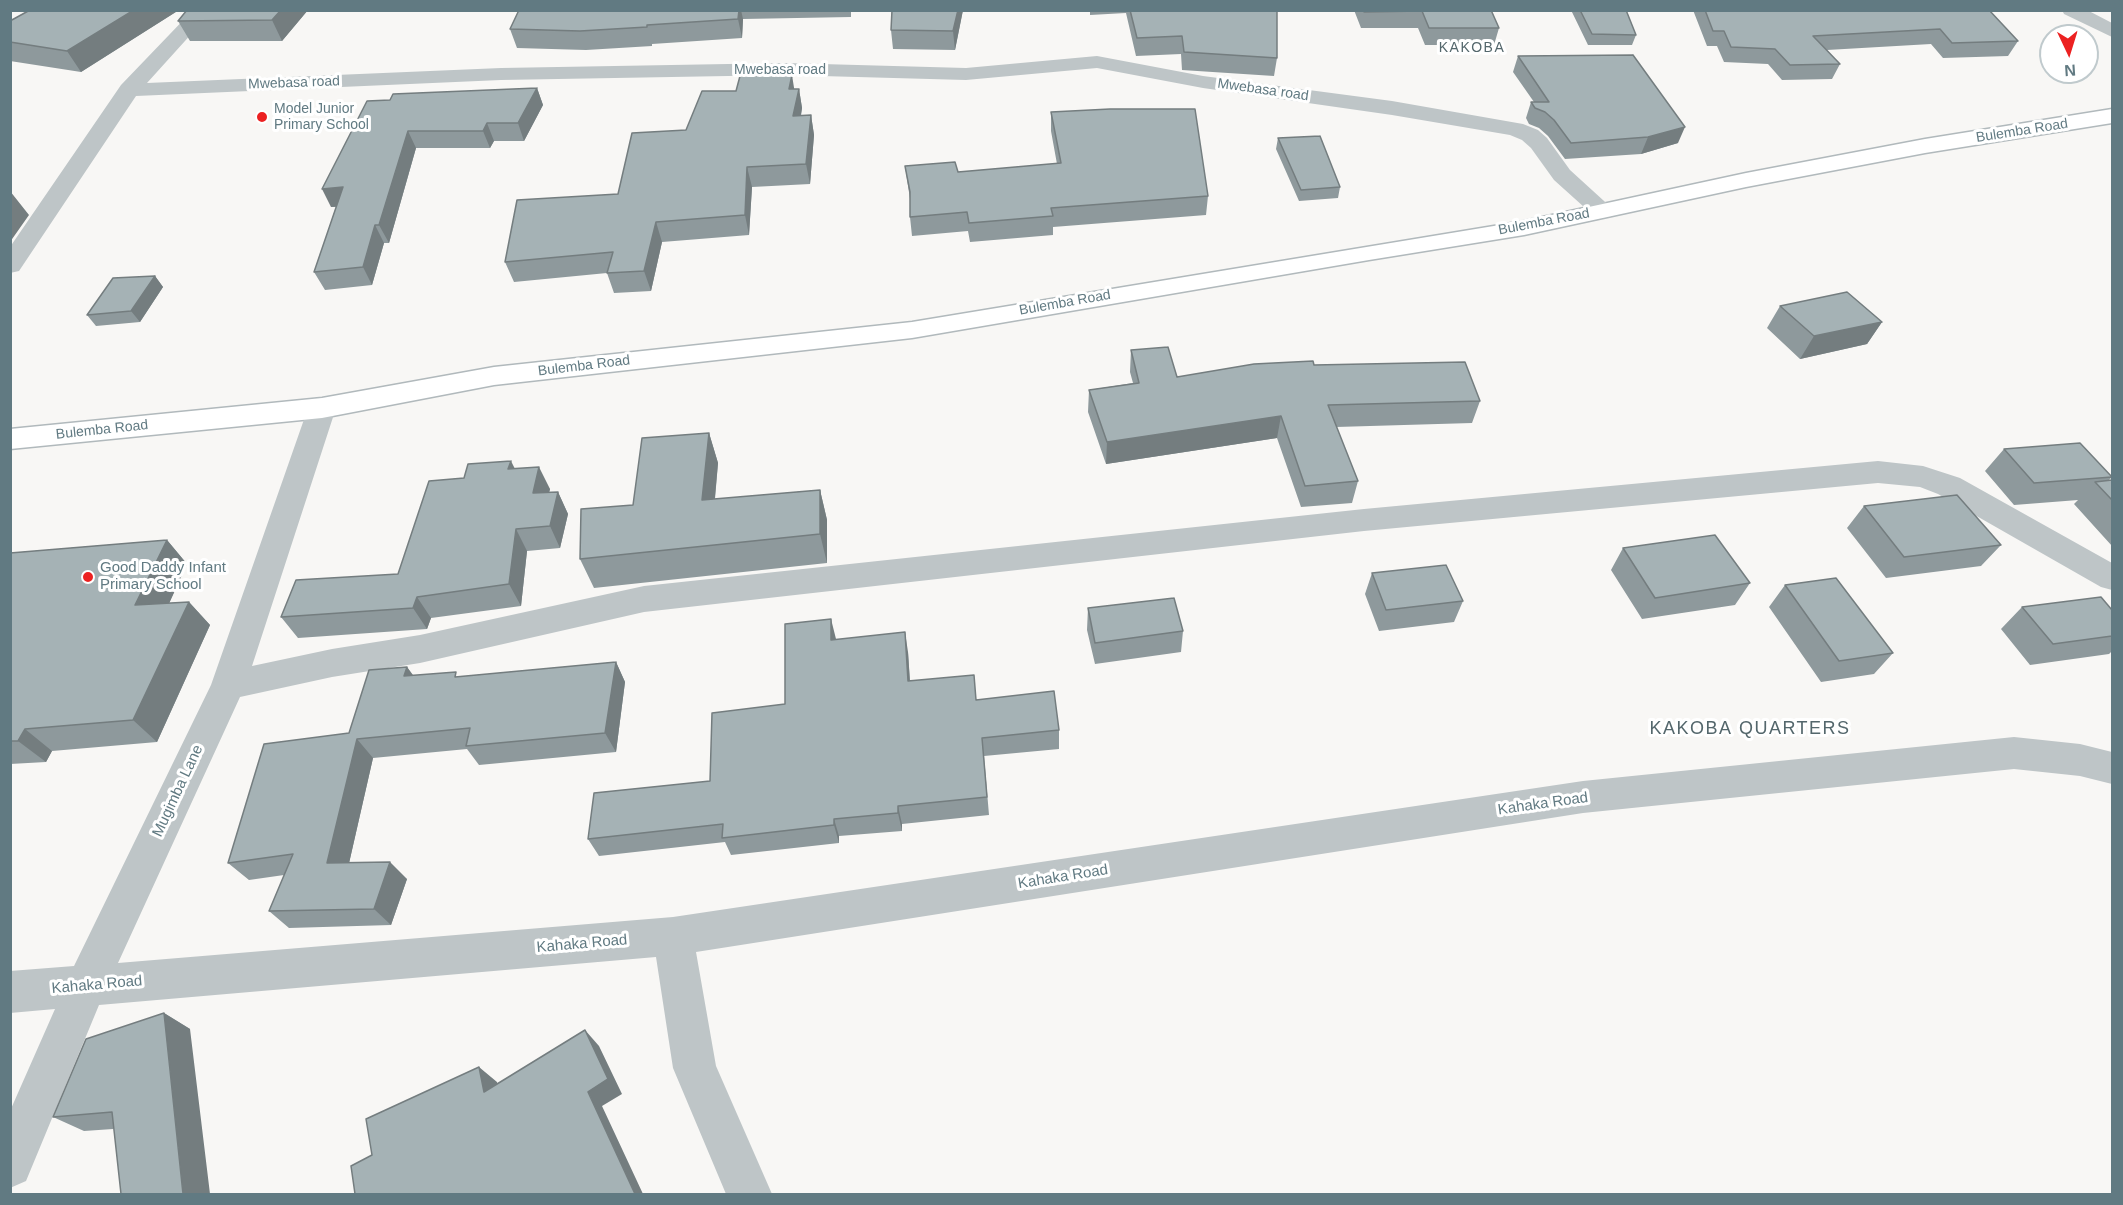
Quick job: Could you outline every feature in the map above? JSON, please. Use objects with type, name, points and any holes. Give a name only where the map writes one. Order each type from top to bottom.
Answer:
[{"type":"main road","name":"Bulemba Road","points":[[10,439],[322,408],[494,376],[912,330],[1369,252],[1524,228],[1779,173],[2112,116]]},
{"type":"street","points":[[10,266],[129,90],[204,10]]},
{"type":"street","points":[[2071,10],[2112,31]]},
{"type":"street","name":"Mwebasa road","points":[[129,90],[501,74],[785,69],[966,74],[1098,62],[1203,82],[1392,108],[1515,129],[1530,135],[1539,143],[1562,175],[1603,211]]},
{"type":"street","name":"Mugimba Lane","points":[[10,1165],[86,986],[228,685],[322,408]]},
{"type":"street","points":[[228,685],[332,663],[420,649],[644,599],[1364,520],[1878,472],[1923,477],[1949,486],[2112,578]]},
{"type":"street","name":"Kahaka Road","points":[[10,992],[673,936],[1583,797],[2014,753],[2080,760],[2112,768]]},
{"type":"street","points":[[673,936],[695,1068],[749,1194]]},
{"type":"building","points":[[30,10],[134,10],[67,51],[10,42],[10,21]]},
{"type":"building","points":[[187,10],[281,10],[272,20],[178,21]]},
{"type":"building","points":[[519,10],[739,10],[738,19],[647,25],[647,27],[580,31],[510,29]]},
{"type":"building","points":[[892,10],[958,10],[953,31],[891,30]]},
{"type":"building","points":[[1130,10],[1277,10],[1277,58],[1184,52],[1182,36],[1137,38]]},
{"type":"building","points":[[1364,10],[1491,10],[1499,28],[1429,28],[1422,11],[1364,12]]},
{"type":"building","points":[[1580,10],[1626,10],[1636,35],[1592,34]]},
{"type":"building","points":[[1705,10],[1989,10],[2018,41],[1952,43],[1940,29],[1813,36],[1840,64],[1790,65],[1775,49],[1731,47],[1724,31],[1713,31]]},
{"type":"building","points":[[1633,55],[1685,127],[1648,137],[1571,143],[1554,120],[1545,112],[1535,108],[1531,102],[1549,102],[1518,56]]},
{"type":"building","points":[[792,75],[789,89],[799,89],[793,116],[811,115],[806,164],[747,167],[745,215],[656,222],[644,271],[607,273],[613,252],[505,262],[517,200],[618,194],[632,133],[686,130],[702,91],[736,91],[740,76]]},
{"type":"building","points":[[537,88],[518,123],[487,123],[483,131],[408,131],[379,225],[375,225],[363,267],[314,272],[343,187],[322,189],[367,101],[390,100],[393,94]]},
{"type":"building","points":[[1195,109],[1208,196],[1051,208],[1053,216],[969,223],[967,212],[910,217],[910,192],[905,166],[955,162],[958,172],[1061,163],[1051,112]]},
{"type":"building","points":[[1320,136],[1340,187],[1301,190],[1278,138]]},
{"type":"building","points":[[155,276],[131,311],[87,315],[113,278]]},
{"type":"building","points":[[1847,292],[1882,322],[1814,336],[1780,306]]},
{"type":"building","points":[[1168,347],[1177,377],[1254,364],[1313,361],[1314,365],[1465,362],[1480,401],[1328,405],[1358,481],[1305,486],[1281,416],[1107,442],[1089,390],[1139,383],[1131,350]]},
{"type":"building","points":[[709,433],[702,500],[820,490],[820,534],[580,559],[581,509],[633,505],[642,438]]},
{"type":"building","points":[[2080,443],[2112,477],[2034,483],[2004,449]]},
{"type":"building","points":[[511,461],[508,469],[539,467],[533,493],[558,492],[550,526],[516,529],[509,584],[417,597],[413,608],[281,617],[296,580],[398,574],[429,481],[464,478],[468,464]]},
{"type":"building","points":[[2112,480],[2112,500],[2095,482]]},
{"type":"building","points":[[1957,495],[2001,545],[1904,557],[1864,506]]},
{"type":"building","points":[[1715,535],[1750,583],[1655,598],[1623,548]]},
{"type":"building","points":[[167,540],[135,605],[189,602],[133,720],[25,729],[18,741],[10,741],[10,553]]},
{"type":"building","points":[[1446,565],[1463,601],[1386,610],[1372,573]]},
{"type":"building","points":[[1836,578],[1893,653],[1839,661],[1785,585]]},
{"type":"building","points":[[2101,597],[2112,610],[2112,636],[2053,644],[2022,607]]},
{"type":"building","points":[[1174,598],[1183,631],[1095,643],[1088,608]]},
{"type":"building","points":[[831,619],[831,640],[905,632],[908,681],[974,675],[976,700],[1054,691],[1059,730],[982,738],[987,797],[898,806],[898,813],[834,819],[834,825],[722,838],[723,824],[588,839],[594,793],[710,781],[712,713],[785,704],[785,624]]},
{"type":"building","points":[[616,662],[605,733],[466,746],[470,728],[357,739],[327,863],[390,862],[374,909],[269,911],[293,854],[228,863],[264,744],[349,733],[369,670],[407,667],[404,676],[456,672],[455,677]]},
{"type":"building","points":[[164,1013],[183,1194],[121,1194],[112,1112],[53,1117],[86,1039]]},
{"type":"building","points":[[585,1030],[608,1079],[588,1092],[635,1194],[355,1194],[351,1166],[372,1155],[366,1119],[479,1067],[484,1092]]},
{"type":"place","name":"Model Junior Primary School","points":[[262,117]]},
{"type":"place","name":"Good Daddy Infant Primary School","points":[[88,577]]},
{"type":"district","name":"KAKOBA","points":[[1472,48]]},
{"type":"district","name":"KAKOBA QUARTERS","points":[[1750,729]]}]
